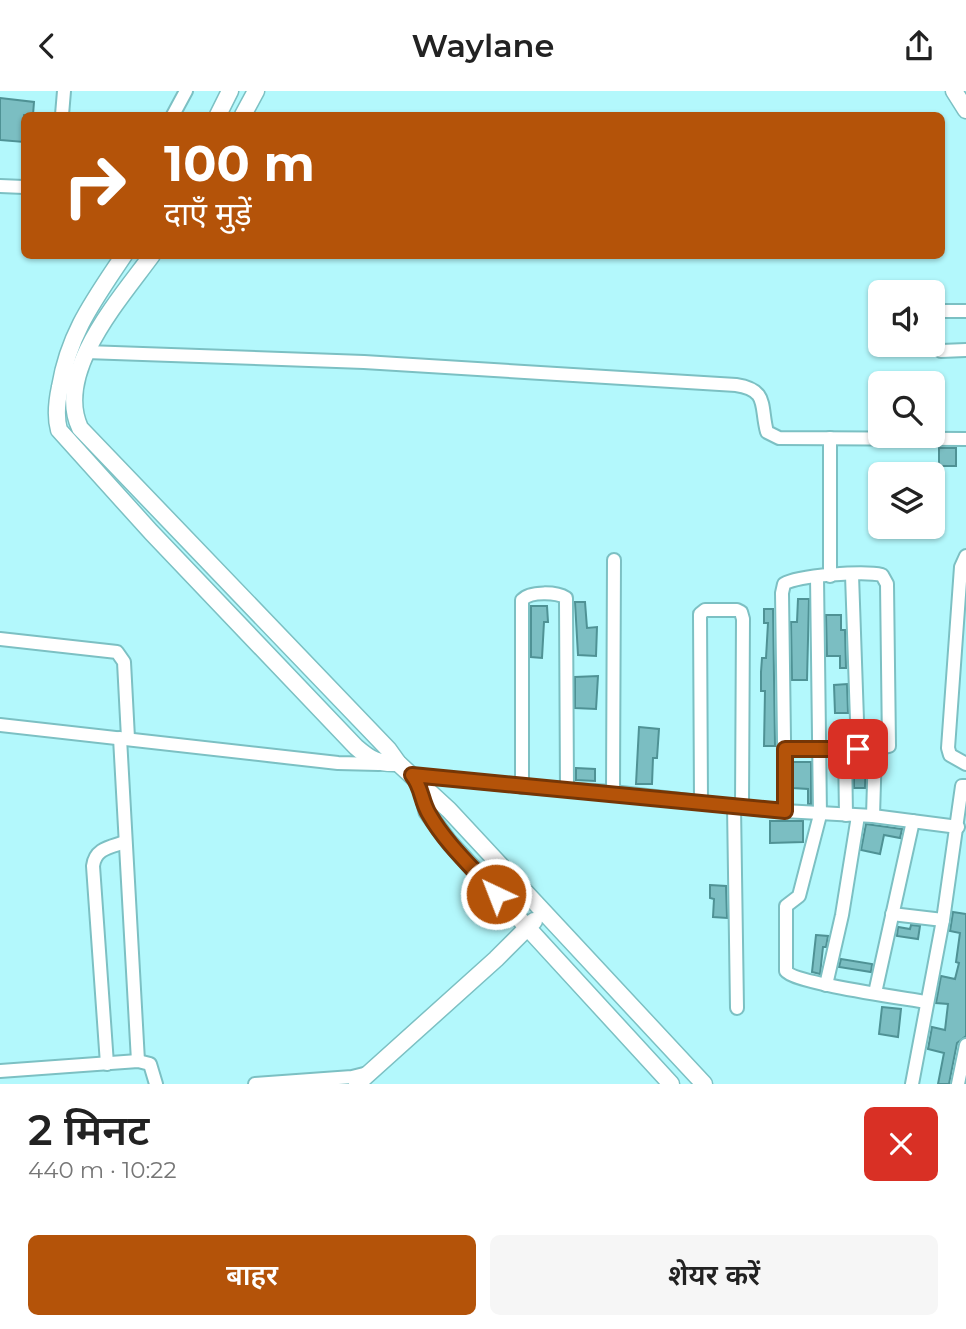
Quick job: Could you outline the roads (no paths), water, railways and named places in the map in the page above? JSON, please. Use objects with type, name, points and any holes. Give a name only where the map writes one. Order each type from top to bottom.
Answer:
[{"type":"street","points":[[62,112],[64,91]]},
{"type":"street","points":[[175,112],[186,91]]},
{"type":"street","points":[[220,112],[230,91]]},
{"type":"street","points":[[245,112],[256,91]]},
{"type":"street","points":[[954,91],[966,110]]},
{"type":"street","points":[[0,186],[21,187]]},
{"type":"street","points":[[121,259],[81,319],[65,357],[57,410],[59,430],[151,532],[356,747],[370,760],[379,764]]},
{"type":"street","points":[[149,259],[103,323],[86,352],[72,405],[75,418],[88,438],[388,749],[398,763],[449,810],[704,1084]]},
{"type":"street","points":[[945,311],[966,311]]},
{"type":"street","points":[[945,351],[966,350]]},
{"type":"street","points":[[86,352],[364,362],[736,385],[754,389],[759,395],[765,426],[771,436],[966,439]]},
{"type":"street","points":[[830,438],[824,577],[820,815],[799,896],[786,906],[785,967],[791,977],[926,1002]]},
{"type":"street","points":[[912,1084],[943,920],[964,786],[966,765],[950,755],[948,748],[961,567],[966,556]]},
{"type":"street","points":[[613,792],[614,560]]},
{"type":"street","points":[[785,749],[875,749],[887,748],[890,744],[886,578],[877,573],[791,580],[783,589],[785,811]]},
{"type":"street","points":[[827,985],[842,915],[852,816],[852,575]]},
{"type":"street","points":[[522,787],[522,600],[530,594],[561,595],[565,596],[566,603],[567,790]]},
{"type":"street","points":[[701,802],[699,616],[705,610],[737,610],[741,611],[743,619],[737,1007]]},
{"type":"street","points":[[0,639],[117,652],[125,670],[125,842],[138,1061]]},
{"type":"street","points":[[0,725],[338,762],[398,763]]},
{"type":"street","points":[[873,816],[875,749]]},
{"type":"street","points":[[416,780],[613,792],[820,815],[873,816],[958,827]]},
{"type":"street","points":[[416,780],[427,812],[440,831],[671,1084]]},
{"type":"street","points":[[875,993],[913,821]]},
{"type":"street","points":[[107,1064],[93,859],[103,849],[125,842]]},
{"type":"street","points":[[255,1084],[362,1078],[543,911]]},
{"type":"street","points":[[892,914],[943,920]]},
{"type":"street","points":[[958,1084],[966,1045]]},
{"type":"street","points":[[0,1071],[138,1061],[150,1064],[156,1084]]}]
